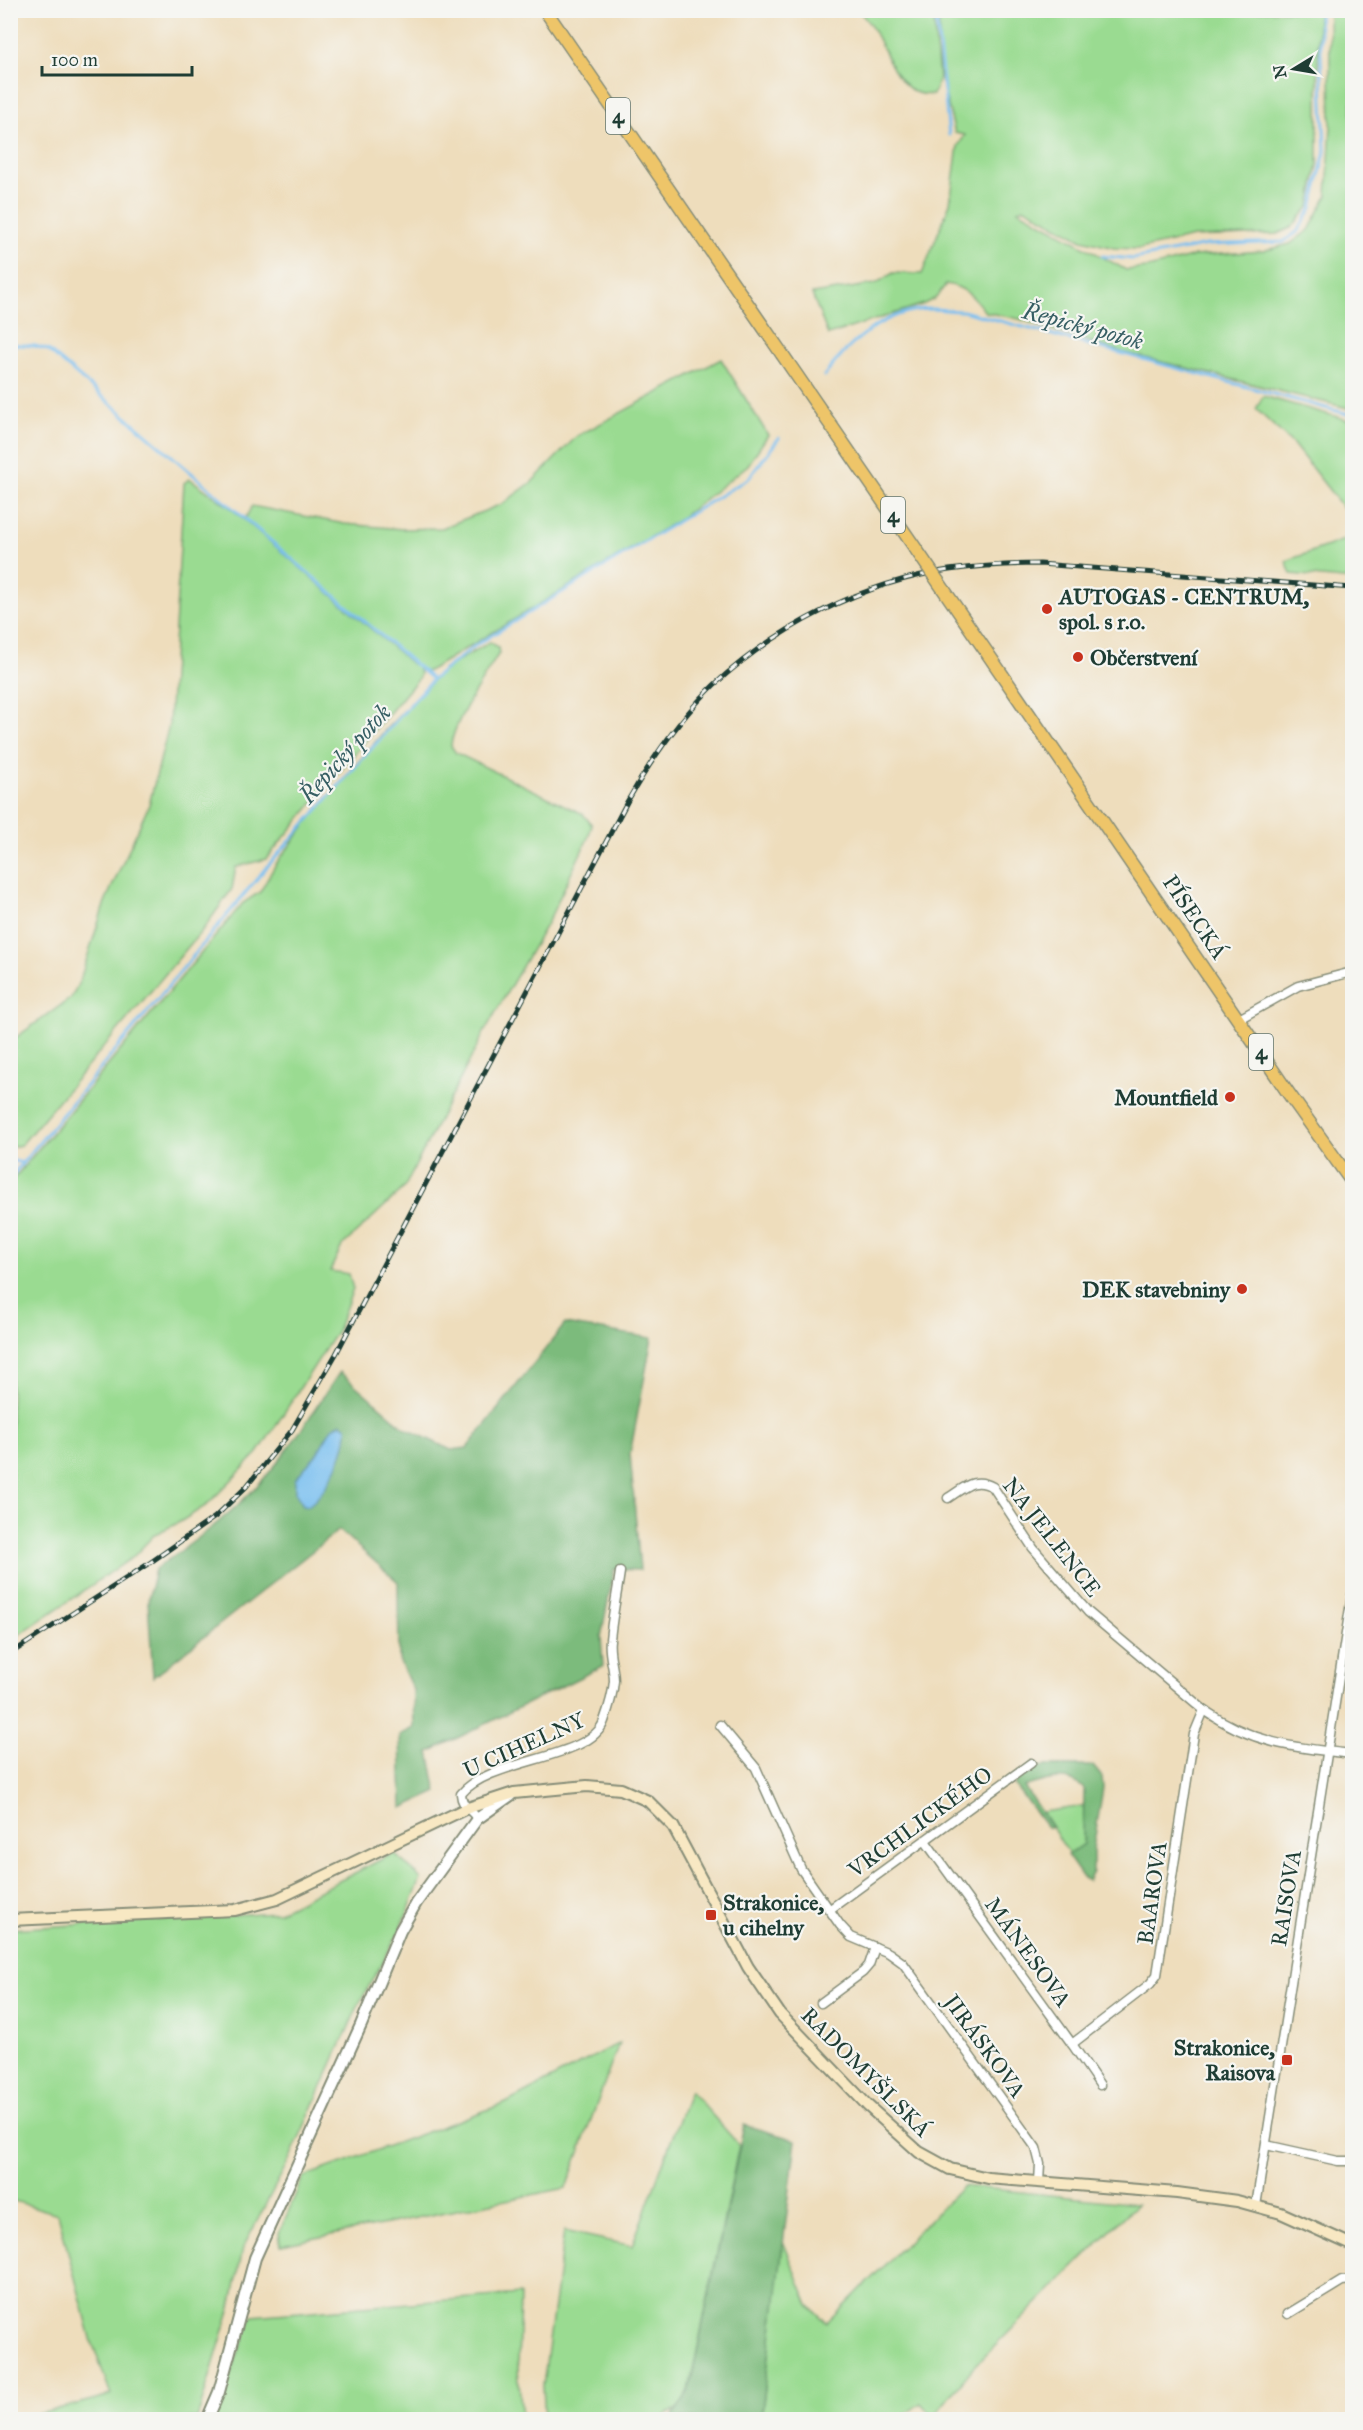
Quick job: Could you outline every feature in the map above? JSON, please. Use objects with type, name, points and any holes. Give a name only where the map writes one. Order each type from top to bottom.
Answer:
[{"type":"main road","name":"PÍSECKÁ","points":[[545,10],[1003,676],[1245,1016],[1353,1182]]},
{"type":"main road","name":"RADOMYŠLSKÁ","points":[[10,1920],[235,1910],[259,1905],[465,1809],[514,1793],[604,1785],[621,1789],[648,1801],[673,1826],[748,1967],[780,2014],[868,2106],[919,2152],[950,2169],[988,2178],[1222,2198],[1281,2213],[1353,2245]]},
{"type":"street","points":[[1245,1016],[1307,983],[1353,972]]},
{"type":"street","name":"NA JELENCE","points":[[948,1498],[973,1482],[984,1482],[993,1486],[1033,1548],[1088,1612],[1204,1710],[1224,1724],[1253,1738],[1327,1752],[1353,1754]]},
{"type":"street","name":"U CIHELNY","points":[[465,1809],[461,1794],[469,1784],[495,1772],[579,1745],[596,1736],[604,1723],[614,1681],[609,1642],[620,1572]]},
{"type":"street","name":"RAISOVA","points":[[1256,2206],[1353,1595]]},
{"type":"street","name":"BAAROVA","points":[[1072,2044],[1150,1984],[1157,1975],[1194,1734],[1204,1710]]},
{"type":"street","name":"JIRÁSKOVA","points":[[720,1725],[756,1768],[801,1869],[829,1910],[845,1932],[889,1953],[903,1964],[1036,2148],[1040,2164],[1040,2182]]},
{"type":"street","name":"VRCHLICKÉHO","points":[[829,1910],[926,1842],[1031,1763]]},
{"type":"street","points":[[207,2420],[219,2392],[255,2258],[361,2025],[400,1931],[416,1903],[477,1819],[514,1793]]},
{"type":"street","points":[[465,1809],[474,1813],[477,1819]]},
{"type":"street","name":"MÁNESOVA","points":[[926,1842],[1100,2085]]},
{"type":"street","points":[[821,2003],[864,1972],[875,1947]]},
{"type":"street","points":[[1266,2145],[1338,2161],[1353,2161]]},
{"type":"street","points":[[1288,2314],[1342,2281],[1353,2280]]},
{"type":"green space","points":[[858,11],[933,11],[939,80],[933,95],[917,93],[906,85],[891,65],[874,30]]},
{"type":"green space","points":[[939,11],[1318,11],[1318,164],[1310,206],[1291,228],[1277,234],[1193,237],[1140,249],[1114,248],[1082,240],[1025,208],[1018,210],[1126,270],[1148,268],[1195,256],[1263,251],[1290,244],[1309,230],[1327,196],[1331,125],[1329,11],[1352,11],[1352,409],[1122,352],[1019,319],[985,312],[968,294],[946,284],[936,298],[924,304],[828,335],[812,294],[875,284],[893,273],[922,274],[950,203],[958,146],[965,135],[955,133],[939,71]]},
{"type":"green space","points":[[721,359],[768,435],[748,465],[680,519],[437,666],[424,673],[418,668],[420,674],[418,679],[266,859],[236,867],[232,889],[205,927],[21,1145],[11,1147],[11,1041],[71,998],[80,980],[105,902],[149,805],[169,725],[184,483],[190,479],[232,509],[413,665],[245,519],[252,506],[345,524],[402,529],[442,528],[502,504],[532,482],[577,436]]},
{"type":"green space","points":[[1263,396],[1352,421],[1352,519],[1293,444],[1256,409]]},
{"type":"green space","points":[[1352,537],[1352,580],[1291,574],[1286,561]]},
{"type":"green space","points":[[490,642],[498,647],[499,653],[464,712],[451,746],[456,753],[583,814],[592,825],[548,922],[487,1027],[404,1188],[342,1246],[330,1271],[349,1274],[353,1289],[337,1331],[258,1453],[207,1505],[155,1534],[133,1557],[11,1640],[11,1182],[243,903],[260,892],[276,864],[312,816],[386,729],[444,669]]},
{"type":"green space","points":[[565,1324],[652,1338],[630,1454],[640,1570],[614,1569],[601,1637],[603,1666],[429,1752],[437,1792],[402,1808],[400,1735],[414,1728],[413,1690],[399,1660],[398,1582],[339,1530],[153,1677],[148,1601],[155,1569],[220,1520],[264,1479],[294,1441],[340,1372],[405,1428],[451,1450],[467,1448]]},
{"type":"green space","points":[[1045,1766],[1093,1766],[1102,1777],[1103,1788],[1093,1849],[1093,1872],[1088,1881],[1083,1878],[1067,1855],[1083,1844],[1084,1789],[1078,1784],[1063,1779],[1048,1780],[1024,1787],[1052,1828],[1047,1827],[1014,1785],[1027,1772]]},
{"type":"green space","points":[[1084,1806],[1083,1844],[1069,1854],[1042,1812]]},
{"type":"green space","points":[[394,1853],[421,1879],[400,1931],[360,2002],[290,2158],[243,2248],[231,2307],[197,2419],[20,2419],[111,2395],[92,2342],[58,2214],[11,2200],[11,1929],[278,1912]]},
{"type":"green space","points":[[619,2043],[566,2188],[281,2245],[279,2233],[303,2177],[506,2103]]},
{"type":"green space","points":[[690,2090],[739,2145],[689,2391],[678,2408],[660,2419],[545,2420],[543,2386],[564,2231],[632,2246]]},
{"type":"green space","points":[[744,2125],[796,2140],[761,2419],[671,2419],[689,2391]]},
{"type":"green space","points":[[963,2186],[1137,2204],[972,2369],[933,2417],[921,2403],[898,2419],[761,2420],[783,2241],[809,2305],[827,2323]]},
{"type":"green space","points":[[520,2294],[518,2368],[522,2419],[213,2420],[252,2316]]},
{"type":"water","points":[[341,1423],[347,1427],[346,1436],[335,1470],[315,1500],[308,1506],[303,1505],[295,1492],[295,1479],[316,1455],[332,1428]]},
{"type":"waterway","points":[[935,10],[949,135]]},
{"type":"waterway","points":[[1102,256],[1133,259],[1207,245],[1283,242],[1297,232],[1312,208],[1325,151],[1319,10]]},
{"type":"waterway","name":"Řepický potok","points":[[824,376],[857,340],[883,322],[913,311],[930,309],[963,311],[1352,415]]},
{"type":"waterway","points":[[10,344],[35,346],[48,350],[432,679]]},
{"type":"waterway","name":"Řepický potok","points":[[10,1178],[265,869],[433,679],[476,645],[749,478],[779,438]]},
{"type":"waterway","points":[[10,1160],[23,1163]]},
{"type":"railway","points":[[10,1654],[151,1562],[215,1517],[246,1487],[292,1430],[336,1354],[627,802],[677,726],[701,698],[739,664],[794,626],[854,596],[917,576],[949,570],[1040,564],[1352,588]]},
{"type":"place","name":"AUTOGAS - CENTRUM, spol. s r.o.","points":[[1047,609]]},
{"type":"place","name":"Občerstvení","points":[[1078,657]]},
{"type":"place","name":"Mountfield","points":[[1230,1097]]},
{"type":"place","name":"DEK stavebniny","points":[[1242,1289]]},
{"type":"place","name":"Strakonice, u cihelny","points":[[711,1915]]},
{"type":"place","name":"Strakonice, Raisova","points":[[1287,2060]]}]
